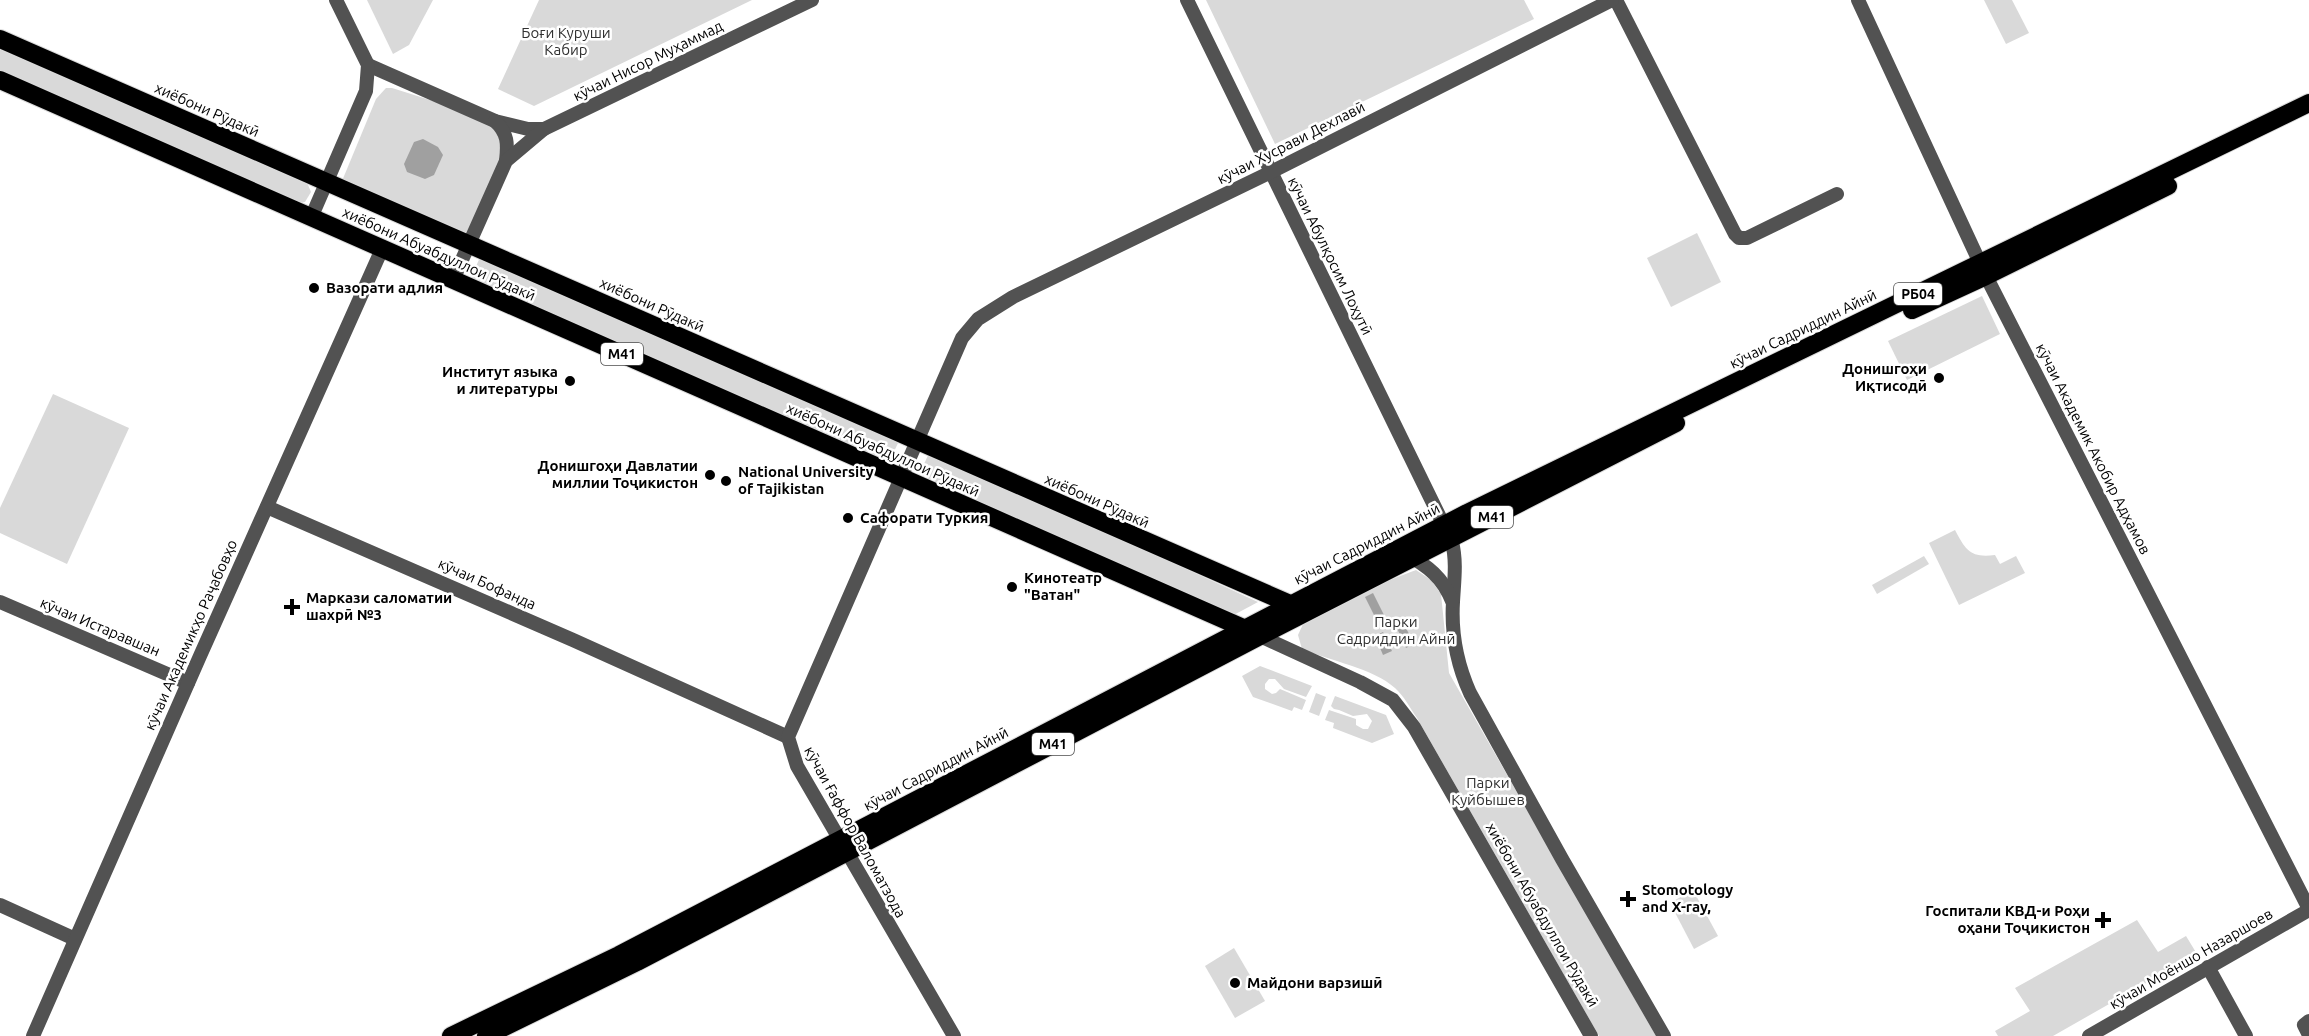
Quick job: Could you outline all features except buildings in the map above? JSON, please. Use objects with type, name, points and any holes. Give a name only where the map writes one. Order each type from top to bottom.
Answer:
[{"type":"highway","name":"хиёбони Рӯдакӣ","points":[[0,39],[1290,604]]},
{"type":"highway","name":"хиёбони Абуабдуллои Рӯдакӣ","points":[[0,81],[1260,636]]},
{"type":"highway","name":"кӯчаи Садриддин Айнӣ","points":[[1984,269],[2309,103]]},
{"type":"highway","name":"кӯчаи Садриддин Айнӣ","points":[[486,1036],[588,979],[1068,728],[1243,628],[1290,604],[1405,553],[1530,489],[1984,269],[2309,115]]},
{"type":"highway","name":"кӯчаи Садриддин Айнӣ","points":[[1068,728],[1260,636],[1405,553]]},
{"type":"highway","name":"кӯчаи Садриддин Айнӣ","points":[[451,1036],[588,979]]},
{"type":"street","points":[[336,0],[368,65],[366,91]]},
{"type":"street","name":"кӯчаи Нисор Муҳаммад","points":[[506,161],[544,129],[795,4],[812,0]]},
{"type":"street","name":"кӯчаи Абулқосим Лоҳутӣ","points":[[1187,0],[1447,532]]},
{"type":"street","points":[[1614,0],[1739,238],[1747,238],[1837,194]]},
{"type":"street","name":"кӯчаи Хусрави Дехлавӣ","points":[[985,314],[1013,297],[1614,0]]},
{"type":"street","name":"кӯчаи Академик Акобир Адҳамов","points":[[1860,1],[1984,269],[2309,909]]},
{"type":"street","points":[[368,65],[495,121],[528,129],[544,129]]},
{"type":"street","points":[[311,218],[366,91],[375,81],[389,75]]},
{"type":"street","name":"кӯчаи Нисор Муҳаммад","points":[[453,280],[506,161],[507,137],[495,121]]},
{"type":"street","name":"кӯчаи Академикҳо Раҷабовҳо","points":[[33,1036],[382,249]]},
{"type":"street","name":"кӯчаи Ғаффор Валоматзода","points":[[954,1036],[796,766],[788,737],[958,344],[972,325],[985,314]]},
{"type":"street","name":"кӯчаи Бофанда","points":[[267,507],[788,737]]},
{"type":"street","points":[[1447,532],[1454,555],[1453,603],[1459,669],[1562,859],[1664,1036]]},
{"type":"street","points":[[1405,553],[1437,574],[1453,603]]},
{"type":"street","name":"кӯчаи Истаравшан","points":[[0,602],[188,683]]},
{"type":"street","name":"хиёбони Абуабдуллои Рӯдакӣ","points":[[1260,636],[1360,682],[1393,700],[1414,728],[1591,1036]]},
{"type":"street","points":[[0,906],[75,939]]},
{"type":"street","name":"кӯчаи Моёншо Назаршоев","points":[[2089,1036],[2309,909]]},
{"type":"street","points":[[2208,967],[2246,1036]]},
{"type":"street","points":[[2309,1021],[2304,1025],[2309,1035]]},
{"type":"green space","points":[[367,0],[433,0],[409,45],[393,54]]},
{"type":"green space","name":"Боғи Куруши Кабир","points":[[539,0],[752,0],[534,106],[498,89]]},
{"type":"green space","points":[[1206,0],[1524,0],[1534,19],[1275,144]]},
{"type":"green space","points":[[1984,0],[2012,0],[2029,33],[2006,44]]},
{"type":"green space","points":[[0,45],[306,180],[311,192],[305,202],[300,203],[0,73]]},
{"type":"green space","points":[[386,88],[446,105],[494,126],[500,136],[503,159],[467,234],[342,181],[376,99]]},
{"type":"green space","points":[[1697,233],[1721,282],[1671,307],[1647,258]]},
{"type":"green space","points":[[481,255],[900,439],[889,462],[471,278]]},
{"type":"green space","points":[[1982,296],[2000,334],[1907,380],[1888,341]]},
{"type":"green space","points":[[53,394],[129,428],[67,564],[0,533],[0,508]]},
{"type":"green space","points":[[930,451],[1258,602],[1230,617],[919,475]]},
{"type":"green space","points":[[1955,530],[1970,552],[1987,556],[1995,555],[2000,564],[2016,556],[2025,573],[1959,605],[1929,543]]},
{"type":"green space","points":[[1924,556],[1929,564],[1877,594],[1872,585]]},
{"type":"green space","points":[[1416,570],[1431,580],[1441,594],[1449,673],[1656,1036],[1599,1036],[1417,718],[1398,691],[1375,675],[1302,649],[1298,635],[1304,622],[1379,584]]},
{"type":"green space","points":[[1260,666],[1312,686],[1306,697],[1284,689],[1275,679],[1269,679],[1265,684],[1265,689],[1272,694],[1280,689],[1306,700],[1302,710],[1294,707],[1292,711],[1253,697],[1242,676]]},
{"type":"green space","points":[[1316,693],[1326,697],[1319,716],[1309,712]]},
{"type":"green space","points":[[1335,696],[1386,715],[1394,734],[1372,743],[1333,728],[1334,723],[1325,720],[1329,710],[1356,719],[1356,725],[1363,729],[1368,729],[1372,721],[1367,714],[1353,716],[1334,709],[1331,706]]},
{"type":"green space","points":[[1693,890],[1718,936],[1694,949],[1670,903]]},
{"type":"green space","points":[[2137,920],[2158,952],[2186,936],[2197,954],[2053,1036],[1998,1036],[1995,1031],[2030,1011],[2015,988]]},
{"type":"green space","name":"Майдони варзишӣ","points":[[1234,948],[1265,1001],[1235,1018],[1205,966]]},
{"type":"shaded area","points":[[423,139],[438,147],[443,155],[434,175],[425,179],[407,172],[404,164],[414,142]]},
{"type":"shaded area","points":[[1373,593],[1384,615],[1376,619],[1365,597]]},
{"type":"shaded area","points":[[1403,622],[1414,644],[1406,648],[1396,626]]},
{"type":"shaded area","points":[[1383,632],[1392,651],[1383,655],[1375,636]]},
{"type":"place","name":"Вазорати адлия","points":[[314,288]]},
{"type":"place","name":"Донишгоҳи Иқтисодӣ","points":[[1939,378]]},
{"type":"place","name":"Институт языка и литературы","points":[[570,381]]},
{"type":"place","name":"Донишгоҳи Давлатии миллии Тоҷикистон","points":[[710,475]]},
{"type":"place","name":"National University of Tajikistan","points":[[726,481]]},
{"type":"place","name":"Сафорати Туркия","points":[[848,518]]},
{"type":"place","name":"Кинотеатр \"Ватан\"","points":[[1012,587]]},
{"type":"place","name":"Маркази саломатии шахрӣ №3","points":[[292,607]]},
{"type":"place","name":"Stomotology and X-ray,","points":[[1628,899]]},
{"type":"place","name":"Госпитали КВД-и Роҳи оҳани Тоҷикистон","points":[[2103,920]]},
{"type":"place","name":"Майдони варзишӣ","points":[[1235,983]]},
{"type":"park label","name":"Парки Садриддин Айнӣ","points":[[1396,630]]},
{"type":"park label","name":"Парки Куйбышев","points":[[1488,792]]}]
